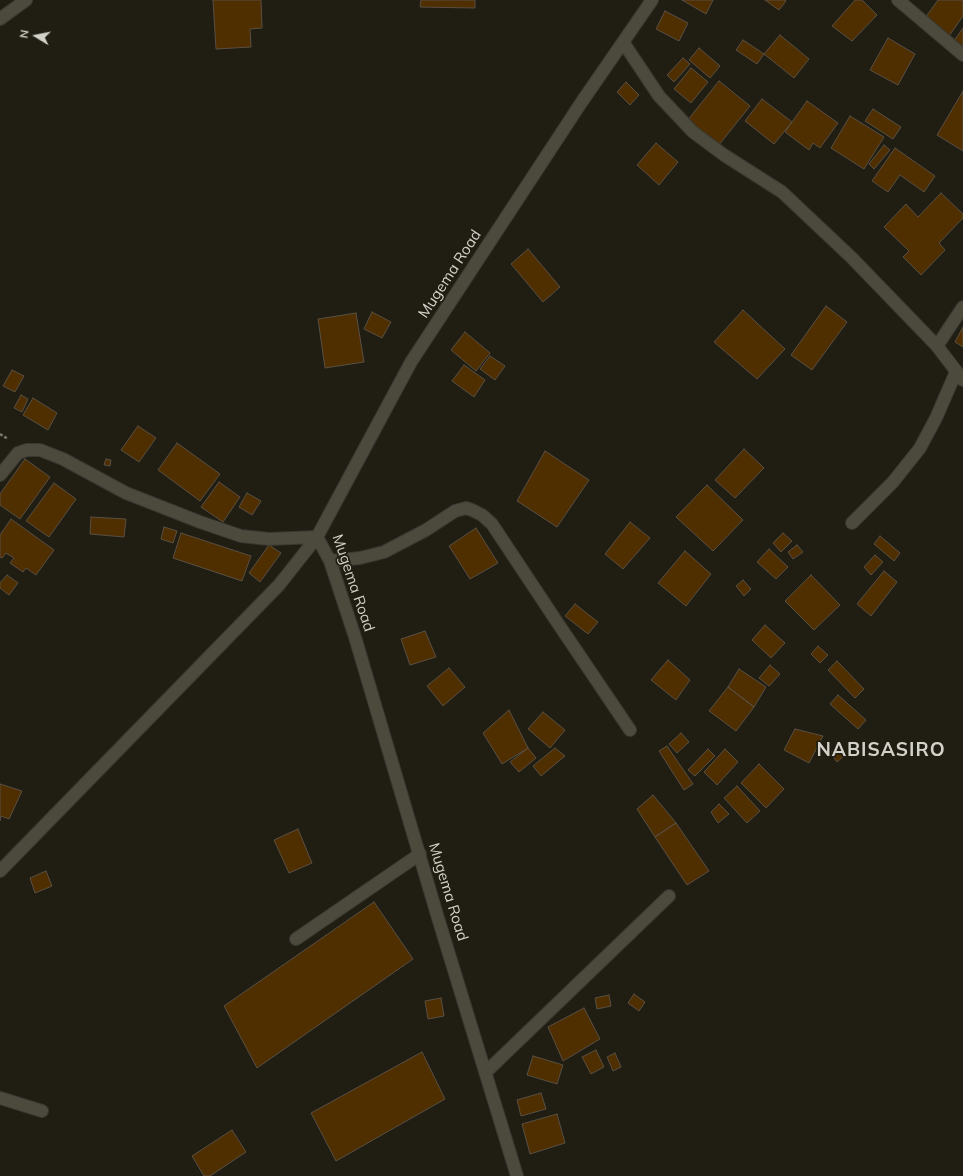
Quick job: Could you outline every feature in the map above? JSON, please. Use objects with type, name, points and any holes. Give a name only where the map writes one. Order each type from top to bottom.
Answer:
[{"type":"street","points":[[0,19],[26,0]]},
{"type":"street","name":"Mugema Road","points":[[517,1176],[355,637],[330,561],[316,537],[411,362],[581,103],[652,0]]},
{"type":"street","points":[[898,0],[963,55]]},
{"type":"street","points":[[623,42],[659,96],[693,132],[724,155],[782,192],[852,258],[937,346],[960,376],[920,448],[894,482],[852,523]]},
{"type":"street","points":[[937,346],[963,308]]},
{"type":"street","points":[[0,475],[18,453],[27,450],[40,450],[63,459],[126,493],[200,522],[241,536],[270,539],[316,537]]},
{"type":"street","points":[[330,561],[360,558],[384,552],[426,530],[455,511],[466,508],[482,515],[492,524],[630,730]]},
{"type":"street","points":[[0,871],[278,585],[316,537]]},
{"type":"street","points":[[296,939],[420,854]]},
{"type":"street","points":[[486,1072],[669,896]]},
{"type":"street","points":[[0,1098],[42,1111]]},
{"type":"building","points":[[213,0],[261,0],[262,28],[250,29],[251,47],[216,49]]},
{"type":"building","points":[[421,0],[475,0],[475,8],[420,7]]},
{"type":"building","points":[[682,0],[713,0],[706,14]]},
{"type":"building","points":[[765,0],[785,0],[786,1],[779,10]]},
{"type":"building","points":[[855,0],[862,0],[877,15],[852,41],[832,26]]},
{"type":"building","points":[[938,0],[963,0],[963,16],[949,36],[925,18]]},
{"type":"building","points":[[665,11],[688,23],[679,41],[656,29]]},
{"type":"building","points":[[963,28],[963,52],[952,44]]},
{"type":"building","points":[[780,35],[809,59],[794,78],[764,54]]},
{"type":"building","points":[[888,38],[915,54],[898,85],[870,70]]},
{"type":"building","points":[[743,40],[764,54],[757,64],[736,50]]},
{"type":"building","points":[[699,48],[720,66],[710,78],[689,60]]},
{"type":"building","points":[[683,58],[690,64],[674,82],[667,75]]},
{"type":"building","points":[[691,68],[708,82],[691,103],[674,89]]},
{"type":"building","points":[[719,81],[750,106],[718,146],[687,121]]},
{"type":"building","points":[[626,82],[639,95],[630,105],[617,92]]},
{"type":"building","points":[[963,91],[963,151],[937,135]]},
{"type":"building","points":[[762,99],[792,122],[774,144],[745,121]]},
{"type":"building","points":[[807,101],[838,123],[820,148],[813,143],[809,150],[785,132]]},
{"type":"building","points":[[873,109],[901,127],[893,139],[865,121]]},
{"type":"building","points":[[850,116],[884,137],[864,169],[831,148]]},
{"type":"building","points":[[656,143],[678,162],[659,185],[637,165]]},
{"type":"building","points":[[884,145],[890,150],[874,169],[869,164]]},
{"type":"building","points":[[895,148],[935,176],[924,192],[900,175],[888,192],[872,181]]},
{"type":"building","points":[[941,193],[963,214],[963,218],[939,243],[945,250],[921,275],[903,257],[909,251],[884,227],[906,204],[918,217]]},
{"type":"building","points":[[528,249],[560,287],[543,302],[511,264]]},
{"type":"building","points":[[826,306],[847,322],[812,370],[791,355]]},
{"type":"building","points":[[743,310],[785,349],[757,379],[714,342]]},
{"type":"building","points":[[372,312],[391,322],[382,338],[364,329]]},
{"type":"building","points":[[356,313],[364,362],[325,368],[318,319]]},
{"type":"building","points":[[963,327],[963,347],[955,342]]},
{"type":"building","points":[[465,332],[490,353],[476,371],[451,350]]},
{"type":"building","points":[[490,356],[505,366],[495,380],[480,369]]},
{"type":"building","points":[[464,365],[485,380],[474,397],[452,381]]},
{"type":"building","points":[[12,370],[24,376],[15,392],[3,386]]},
{"type":"building","points":[[21,395],[28,399],[22,412],[14,408]]},
{"type":"building","points":[[33,398],[57,413],[48,430],[23,415]]},
{"type":"building","points":[[138,426],[156,438],[139,462],[121,450]]},
{"type":"building","points":[[177,443],[220,474],[200,501],[158,470]]},
{"type":"building","points":[[744,449],[764,468],[735,498],[715,480]]},
{"type":"building","points":[[545,451],[589,480],[557,527],[517,501]]},
{"type":"building","points":[[25,459],[50,477],[20,519],[0,505],[0,494]]},
{"type":"building","points":[[106,459],[111,460],[110,466],[104,465]]},
{"type":"building","points":[[219,482],[240,497],[223,522],[201,507]]},
{"type":"building","points":[[54,483],[76,499],[49,537],[26,521]]},
{"type":"building","points":[[707,485],[743,520],[713,551],[676,517]]},
{"type":"building","points":[[247,493],[261,501],[252,515],[239,507]]},
{"type":"building","points":[[91,517],[126,519],[124,537],[90,534]]},
{"type":"building","points":[[11,519],[54,550],[36,575],[26,568],[23,572],[10,563],[14,558],[6,553],[2,558],[0,557],[0,535]]},
{"type":"building","points":[[630,522],[650,538],[623,569],[605,554]]},
{"type":"building","points":[[164,527],[177,531],[173,543],[161,539]]},
{"type":"building","points":[[476,528],[498,563],[470,579],[449,546]]},
{"type":"building","points":[[181,533],[251,556],[242,581],[173,558]]},
{"type":"building","points":[[783,533],[792,541],[781,552],[773,543]]},
{"type":"building","points":[[880,536],[900,553],[894,561],[874,544]]},
{"type":"building","points":[[269,545],[281,553],[260,582],[249,573]]},
{"type":"building","points":[[797,545],[803,552],[793,559],[788,552]]},
{"type":"building","points":[[769,549],[788,567],[776,579],[757,562]]},
{"type":"building","points":[[685,551],[711,574],[686,606],[658,583]]},
{"type":"building","points":[[875,555],[883,562],[871,575],[864,567]]},
{"type":"building","points":[[884,571],[897,582],[871,616],[857,604]]},
{"type":"building","points":[[7,575],[18,583],[9,595],[0,588],[0,583]]},
{"type":"building","points":[[811,575],[840,605],[814,630],[785,601]]},
{"type":"building","points":[[743,580],[751,589],[744,596],[736,586]]},
{"type":"building","points":[[575,604],[598,622],[588,634],[565,616]]},
{"type":"building","points":[[765,625],[785,643],[771,658],[752,640]]},
{"type":"building","points":[[425,631],[436,657],[410,665],[401,639]]},
{"type":"building","points":[[818,646],[828,655],[820,663],[811,654]]},
{"type":"building","points":[[668,660],[690,680],[676,700],[651,680]]},
{"type":"building","points":[[837,661],[864,689],[855,698],[828,670]]},
{"type":"building","points":[[770,665],[780,674],[769,686],[759,678]]},
{"type":"building","points":[[449,668],[465,687],[443,706],[427,686]]},
{"type":"building","points":[[739,669],[766,687],[754,707],[728,687]]},
{"type":"building","points":[[728,687],[754,707],[736,731],[709,711]]},
{"type":"building","points":[[838,695],[866,720],[858,729],[830,704]]},
{"type":"building","points":[[509,710],[528,748],[502,764],[483,733]]},
{"type":"building","points":[[543,712],[565,730],[550,748],[528,729]]},
{"type":"building","points":[[795,729],[823,736],[809,763],[784,750]]},
{"type":"building","points":[[681,733],[689,742],[677,753],[669,744]]},
{"type":"building","points":[[667,746],[693,784],[684,790],[659,751]]},
{"type":"building","points":[[837,747],[844,756],[837,762],[830,753]]},
{"type":"building","points":[[528,748],[536,758],[519,772],[510,762]]},
{"type":"building","points":[[555,748],[565,756],[541,776],[533,766]]},
{"type":"building","points":[[708,749],[715,756],[695,776],[688,770]]},
{"type":"building","points":[[725,749],[738,762],[717,785],[704,772]]},
{"type":"building","points":[[759,764],[784,789],[766,808],[741,783]]},
{"type":"building","points":[[0,784],[22,791],[9,819],[1,816],[0,821]]},
{"type":"building","points":[[737,786],[760,811],[747,823],[724,798]]},
{"type":"building","points":[[653,795],[676,823],[655,837],[637,809]]},
{"type":"building","points":[[719,804],[729,814],[718,823],[711,812]]},
{"type":"building","points":[[676,823],[709,871],[687,885],[655,837]]},
{"type":"building","points":[[298,829],[312,863],[289,873],[274,840]]},
{"type":"building","points":[[46,871],[52,886],[35,893],[30,878]]},
{"type":"building","points":[[374,902],[413,959],[257,1068],[224,1006]]},
{"type":"building","points":[[634,994],[645,1002],[639,1011],[628,1003]]},
{"type":"building","points":[[609,995],[611,1006],[597,1009],[595,998]]},
{"type":"building","points":[[441,998],[444,1016],[428,1019],[425,1001]]},
{"type":"building","points":[[584,1008],[600,1039],[563,1061],[548,1027]]},
{"type":"building","points":[[596,1050],[604,1067],[591,1074],[582,1057]]},
{"type":"building","points":[[422,1052],[445,1099],[336,1161],[311,1113]]},
{"type":"building","points":[[615,1053],[621,1067],[613,1071],[607,1057]]},
{"type":"building","points":[[533,1056],[563,1065],[557,1084],[527,1075]]},
{"type":"building","points":[[541,1093],[546,1109],[521,1116],[517,1100]]},
{"type":"building","points":[[557,1114],[565,1143],[530,1154],[522,1124]]},
{"type":"building","points":[[232,1130],[246,1152],[210,1176],[204,1176],[192,1156]]},
{"type":"district","name":"NABISASIRO","points":[[881,750]]}]
